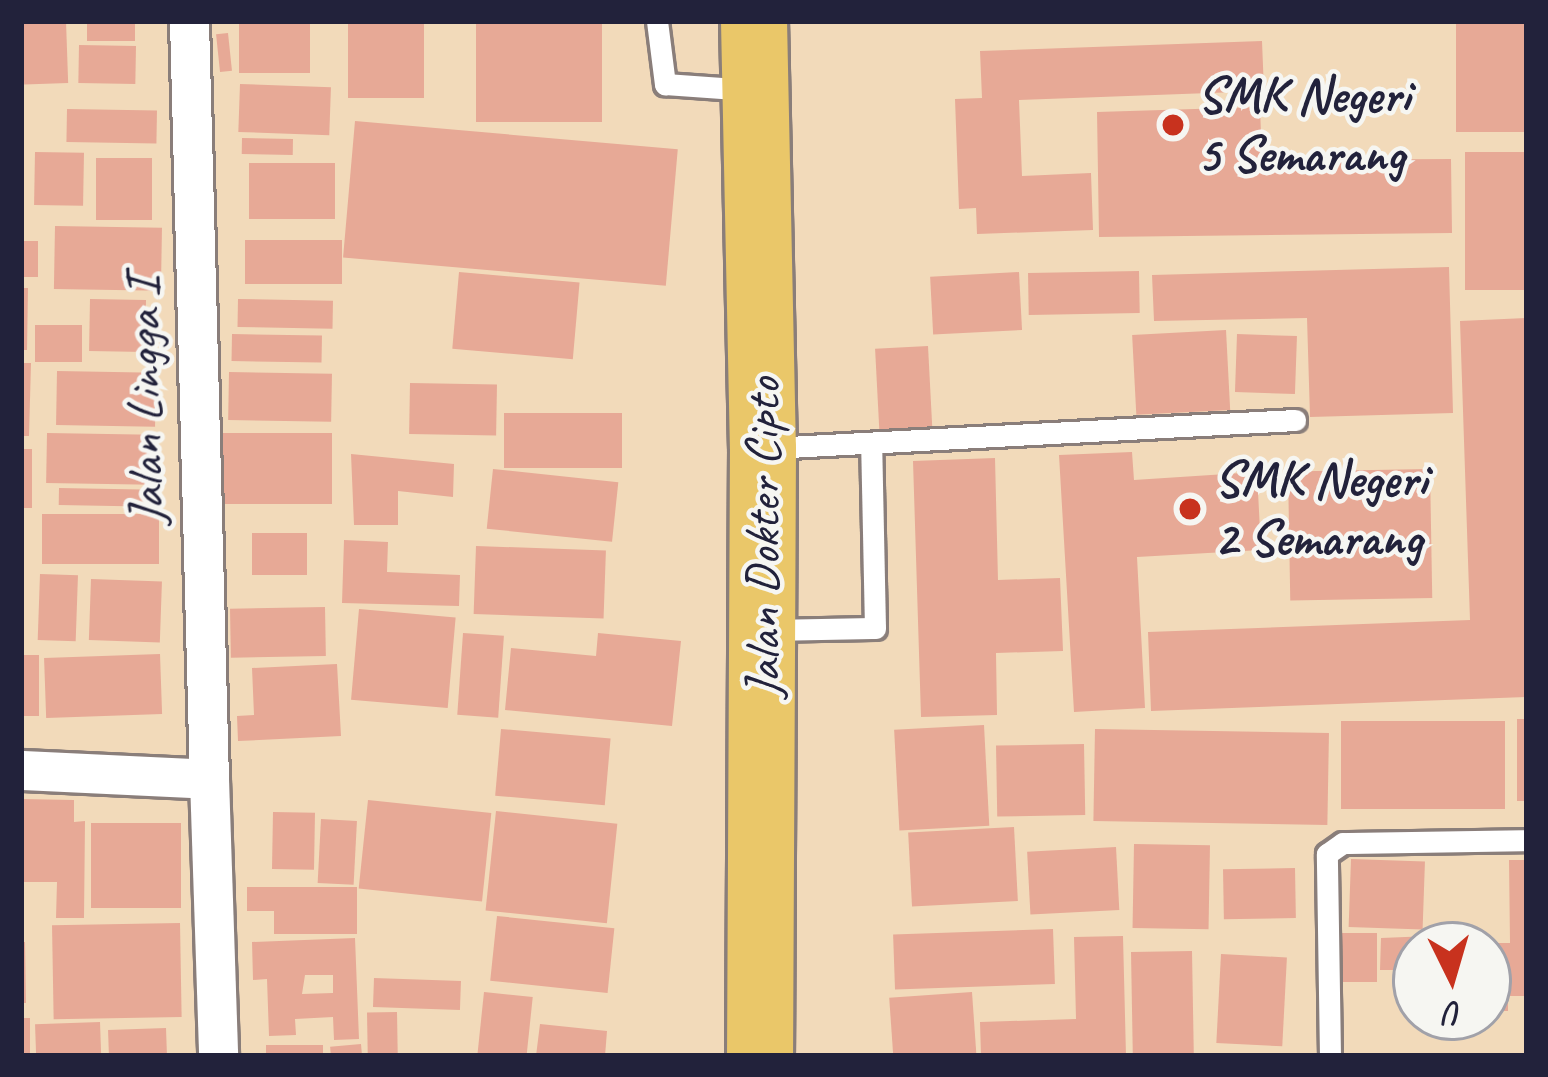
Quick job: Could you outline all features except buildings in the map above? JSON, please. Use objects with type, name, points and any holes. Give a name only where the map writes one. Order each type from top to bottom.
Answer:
[{"type":"highway","name":"Jalan Dokter Cipto","points":[[754,21],[763,449],[760,1056]]},
{"type":"street","name":"Jalan Lingga I","points":[[189,21],[218,1056]]},
{"type":"street","points":[[21,770],[209,779]]},
{"type":"lane","points":[[657,21],[665,84],[756,90]]},
{"type":"lane","points":[[763,449],[1294,419]]},
{"type":"lane","points":[[764,629],[875,628],[872,443]]},
{"type":"lane","points":[[1330,1056],[1328,854],[1343,843],[1527,840]]},
{"type":"place","name":"SMK Negeri 5 Semarang","points":[[1173,125]]},
{"type":"place","name":"SMK Negeri 2 Semarang","points":[[1190,509]]}]
